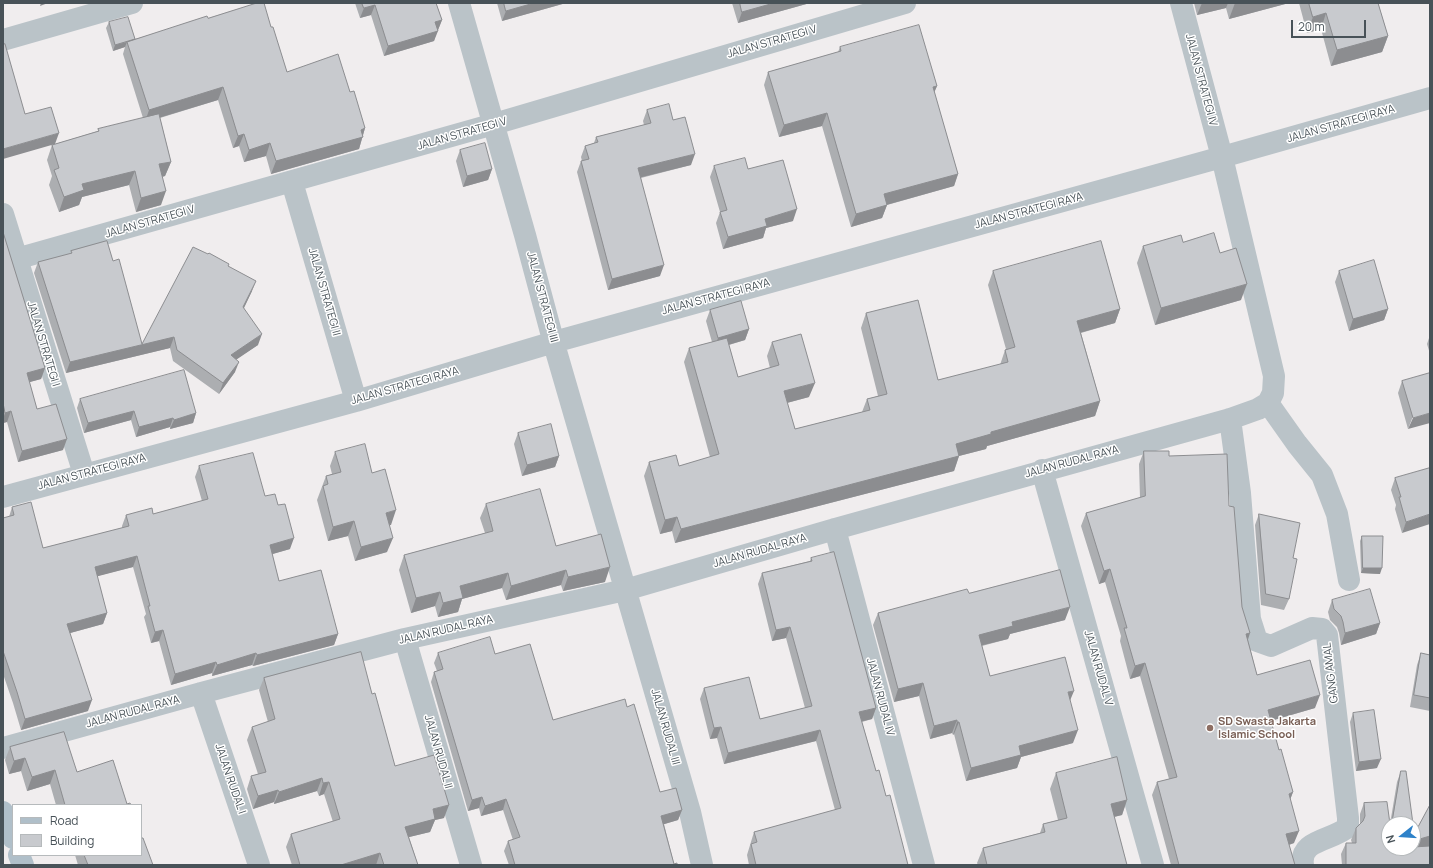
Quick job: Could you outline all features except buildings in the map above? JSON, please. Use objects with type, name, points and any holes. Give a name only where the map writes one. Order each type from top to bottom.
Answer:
[{"type":"main road","points":[[3,812],[12,835]]},
{"type":"street","points":[[3,40],[132,3]]},
{"type":"street","name":"JALAN STRATEGI III","points":[[459,3],[624,590]]},
{"type":"street","name":"JALAN STRATEGI V","points":[[16,259],[494,124],[906,3]]},
{"type":"street","name":"JALAN STRATEGI IV","points":[[1181,3],[1222,157]]},
{"type":"street","name":"JALAN STRATEGI RAYA","points":[[3,497],[355,397],[555,347],[1429,98]]},
{"type":"street","points":[[1222,157],[1274,376],[1273,392],[1268,403],[1297,444],[1322,475],[1337,514],[1349,580]]},
{"type":"street","name":"JALAN STRATEGI II","points":[[292,182],[355,397]]},
{"type":"street","name":"JALAN STRATEGI I","points":[[3,214],[84,474]]},
{"type":"street","name":"JALAN RUDAL RAYA","points":[[3,748],[405,639],[624,590],[1042,470],[1230,419],[1258,409],[1268,403]]},
{"type":"street","name":"GANG AMAL","points":[[1230,419],[1240,493],[1250,620],[1257,641],[1271,646],[1312,628],[1322,629],[1327,635],[1348,827],[1341,833],[1308,846],[1302,858],[1303,865]]},
{"type":"street","name":"JALAN RUDAL V","points":[[1042,470],[1153,865]]},
{"type":"street","name":"JALAN RUDAL IV","points":[[835,529],[924,865]]},
{"type":"street","name":"JALAN RUDAL III","points":[[624,590],[690,812],[702,865]]},
{"type":"street","name":"JALAN RUDAL II","points":[[405,639],[471,865]]},
{"type":"street","name":"JALAN RUDAL I","points":[[201,694],[259,865]]},
{"type":"place","name":"SD Swasta Jakarta Islamic School","points":[[1210,728]]}]
